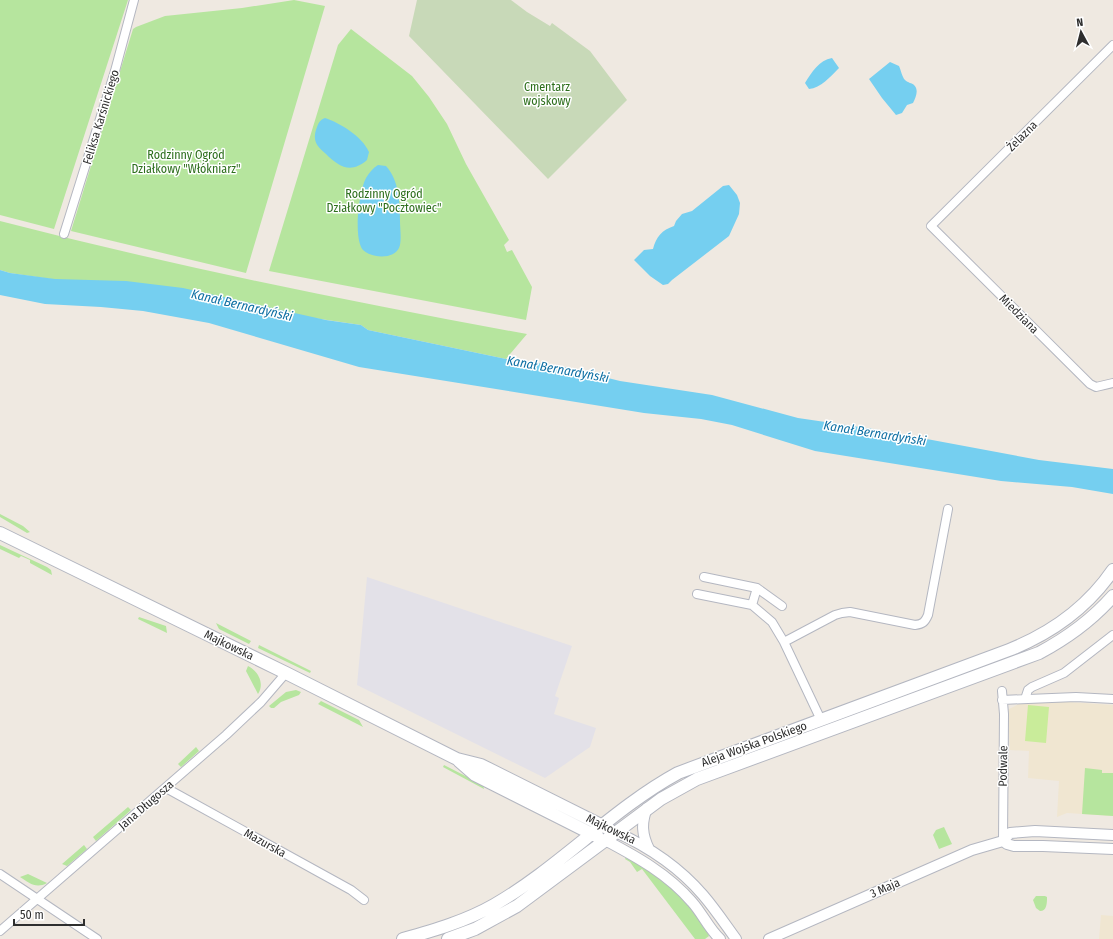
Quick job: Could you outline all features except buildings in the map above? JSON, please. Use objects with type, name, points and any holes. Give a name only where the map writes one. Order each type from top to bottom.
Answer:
[{"type":"main road","name":"Majkowska","points":[[0,533],[286,673],[457,759],[480,765],[616,832]]},
{"type":"main road","name":"Aleja Wojska Polskiego","points":[[403,939],[457,922],[495,904],[516,891],[654,787],[678,773],[1009,650],[1047,633],[1072,615],[1092,596],[1113,570]]},
{"type":"main road","name":"Aleja Wojska Polskiego","points":[[448,939],[481,926],[517,906],[647,808],[673,791],[698,779],[1039,653],[1081,627],[1113,596]]},
{"type":"main road","name":"Majkowska","points":[[457,759],[475,775],[605,840]]},
{"type":"street","name":"Feliksa Karśnickiego","points":[[64,234],[112,79],[134,0]]},
{"type":"street","name":"Żelazna","points":[[930,226],[1113,45]]},
{"type":"street","name":"Miedziana","points":[[930,226],[1090,384],[1096,387],[1113,383]]},
{"type":"street","points":[[784,642],[835,614],[842,612],[850,612],[915,625],[925,622],[928,615],[948,509]]},
{"type":"street","points":[[704,577],[757,588],[782,606]]},
{"type":"street","points":[[752,605],[757,588]]},
{"type":"street","points":[[697,594],[752,605],[772,622],[784,642],[821,720]]},
{"type":"street","points":[[1113,635],[1071,668],[1032,687],[1028,690],[1025,699],[1076,697],[1113,699]]},
{"type":"street","name":"Jana Długosza","points":[[0,931],[248,715],[286,673]]},
{"type":"street","name":"Podwale","points":[[1002,841],[1004,714],[1002,695],[1025,699]]},
{"type":"street","name":"Mazurska","points":[[166,788],[351,890],[364,900]]},
{"type":"street","points":[[647,808],[643,818],[643,829],[649,849]]},
{"type":"street","name":"3 Maja","points":[[769,939],[967,852],[1002,841],[1010,834],[1035,831],[1113,835]]},
{"type":"street","name":"Majkowska","points":[[616,832],[649,849],[674,867],[694,885],[712,906],[736,939]]},
{"type":"street","name":"Majkowska","points":[[605,840],[642,860],[676,885],[693,903],[719,938]]},
{"type":"street","points":[[1002,841],[1014,846],[1113,849]]},
{"type":"street","points":[[0,874],[97,939]]},
{"type":"shaded area","points":[[367,577],[572,646],[555,696],[559,698],[554,714],[596,728],[590,747],[545,778],[357,685]]},
{"type":"shaded area","points":[[1053,701],[1113,705],[1113,816],[1067,813],[1057,817],[1059,781],[1028,778],[1029,751],[1010,750],[1009,709],[1021,703]]},
{"type":"shaded area","points":[[1101,915],[1113,916],[1113,939],[1099,939]]},
{"type":"green space","points":[[0,0],[128,0],[54,229],[0,215]]},
{"type":"green space","name":"Rodzinny Ogród Działkowy \"Włókniarz\"","points":[[294,0],[325,6],[246,273],[71,231],[133,29],[165,16],[242,8]]},
{"type":"green space","name":"Cmentarz wojskowy","points":[[417,0],[511,0],[550,26],[552,23],[590,51],[627,100],[548,179],[409,36]]},
{"type":"green space","name":"Rodzinny Ogród Działkowy \"Pocztowiec\"","points":[[351,29],[412,76],[429,97],[447,124],[466,164],[509,240],[504,245],[507,252],[512,250],[532,287],[526,320],[269,271],[338,45]]},
{"type":"green space","points":[[0,221],[131,253],[262,282],[527,334],[506,359],[368,330],[361,325],[10,273],[0,270]]},
{"type":"green space","points":[[0,514],[23,526],[30,532],[27,533],[0,517]]},
{"type":"green space","points":[[0,545],[47,567],[51,570],[52,575],[30,563],[30,560],[21,556],[19,558],[0,549]]},
{"type":"green space","points":[[139,617],[166,626],[167,633],[138,619]]},
{"type":"green space","points":[[216,623],[251,641],[249,644],[219,629]]},
{"type":"green space","points":[[259,645],[311,671],[310,673],[258,648]]},
{"type":"green space","points":[[248,666],[255,671],[261,682],[258,694],[246,671]]},
{"type":"green space","points":[[296,690],[301,692],[299,695],[281,702],[274,708],[269,706],[286,692]]},
{"type":"green space","points":[[321,701],[359,720],[363,727],[318,704]]},
{"type":"green space","points":[[1028,705],[1049,707],[1046,743],[1025,741]]},
{"type":"green space","points":[[196,747],[199,751],[181,767],[178,764]]},
{"type":"green space","points":[[444,765],[483,785],[484,789],[443,767]]},
{"type":"green space","points":[[1085,768],[1102,770],[1102,773],[1113,773],[1113,816],[1082,814]]},
{"type":"green space","points":[[128,807],[131,810],[96,841],[93,837]]},
{"type":"green space","points":[[944,827],[952,844],[939,849],[933,835],[936,830]]},
{"type":"green space","points":[[84,845],[87,849],[67,866],[62,864]]},
{"type":"green space","points":[[626,857],[650,871],[674,890],[695,913],[709,936],[705,939],[695,939],[642,869],[637,872],[630,862],[625,859]]},
{"type":"green space","points":[[28,874],[47,883],[43,885],[36,885],[20,877]]},
{"type":"green space","points":[[1036,896],[1047,897],[1046,906],[1042,911],[1036,908],[1033,900]]},
{"type":"water","points":[[832,58],[839,68],[817,87],[809,89],[805,83],[813,71],[823,61]]},
{"type":"water","points":[[890,62],[899,66],[904,79],[914,85],[917,91],[913,103],[907,105],[902,113],[896,115],[869,79]]},
{"type":"water","points":[[325,118],[350,131],[366,146],[369,152],[367,160],[356,167],[345,167],[331,159],[317,145],[315,136],[317,127],[319,122]]},
{"type":"water","points":[[378,165],[386,166],[394,178],[400,207],[400,245],[396,252],[387,256],[376,256],[367,253],[363,250],[358,236],[359,203],[363,184],[368,174]]},
{"type":"water","points":[[729,185],[737,195],[740,203],[739,214],[729,236],[668,284],[663,285],[650,276],[634,260],[644,250],[653,249],[660,234],[674,226],[682,214],[692,211],[723,186]]},
{"type":"water","name":"Kanał Bernardyński","points":[[0,270],[10,273],[55,279],[126,281],[183,288],[326,320],[361,325],[368,330],[506,359],[560,366],[620,381],[712,395],[798,418],[873,429],[1039,460],[1113,469],[1113,494],[1072,487],[1001,481],[815,451],[732,425],[701,419],[644,413],[359,367],[209,323],[143,311],[45,304],[0,295]]}]
